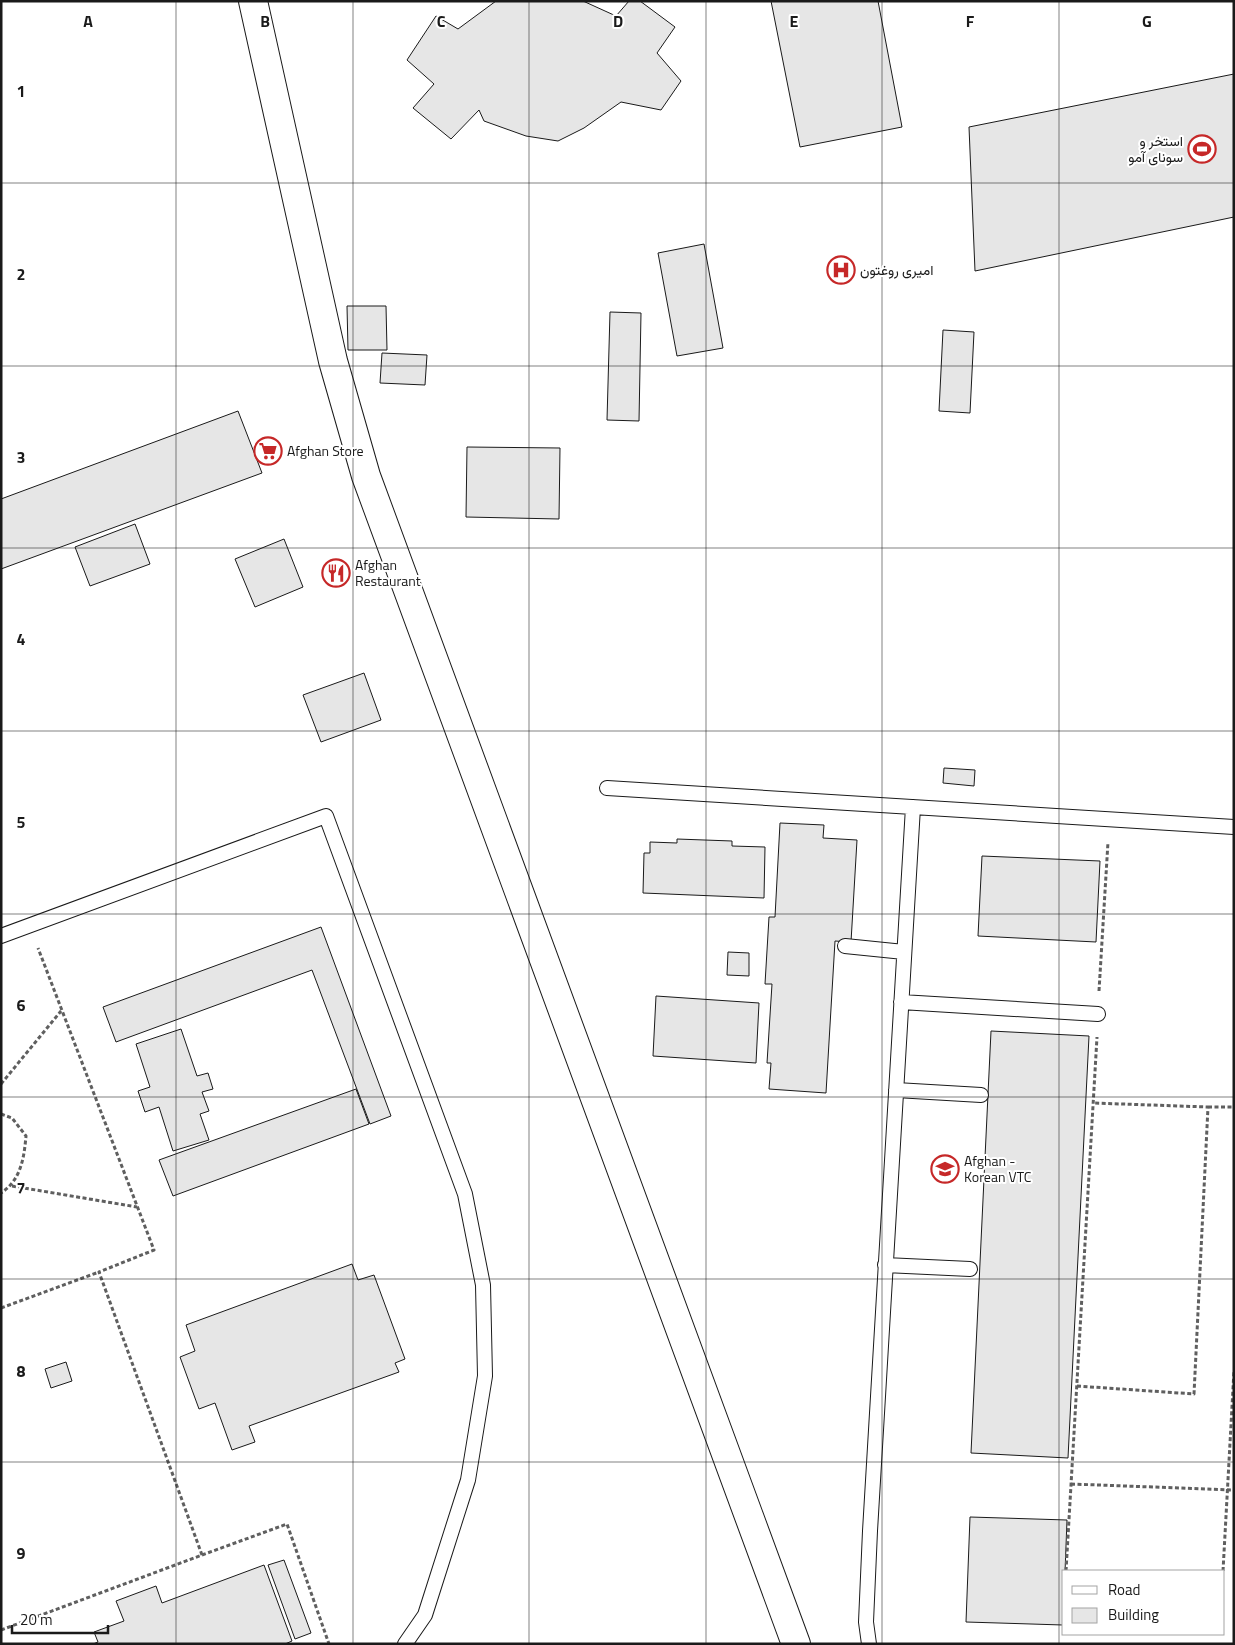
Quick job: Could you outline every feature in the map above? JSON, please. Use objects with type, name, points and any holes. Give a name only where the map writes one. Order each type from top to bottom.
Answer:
[{"type":"street","points":[[253,1],[333,361],[366,476],[796,1644]]},
{"type":"lane","points":[[607,788],[1234,827]]},
{"type":"lane","points":[[870,1644],[866,1622],[885,1265],[913,807]]},
{"type":"lane","points":[[1,936],[326,816],[465,1194],[483,1285],[485,1376],[468,1480],[425,1615],[405,1644]]},
{"type":"lane","points":[[845,946],[904,952]]},
{"type":"lane","points":[[901,1002],[1098,1014]]},
{"type":"lane","points":[[896,1090],[981,1094]]},
{"type":"lane","points":[[885,1265],[970,1269]]},
{"type":"path","points":[[1066,1570],[1109,819]]},
{"type":"path","points":[[1,1308],[154,1250],[29,926]]},
{"type":"path","points":[[1,1084],[62,1011]]},
{"type":"path","points":[[1093,1103],[1234,1107]]},
{"type":"path","points":[[1077,1386],[1194,1394],[1208,1107]]},
{"type":"path","points":[[1,1114],[12,1118],[26,1136],[24,1159],[12,1186],[1,1193]]},
{"type":"path","points":[[12,1186],[137,1207]]},
{"type":"path","points":[[99,1272],[202,1555]]},
{"type":"path","points":[[1223,1570],[1234,1370]]},
{"type":"path","points":[[1071,1484],[1234,1490]]},
{"type":"path","points":[[1,1630],[287,1524],[329,1644]]},
{"type":"building","points":[[496,1],[583,1],[616,16],[629,1],[640,1],[675,27],[657,53],[681,81],[661,110],[621,102],[584,128],[558,141],[526,136],[484,121],[479,110],[451,139],[413,108],[434,84],[407,60],[436,16],[458,29]]},
{"type":"building","points":[[771,1],[878,1],[902,127],[800,147]]},
{"type":"building","points":[[1234,74],[1234,217],[975,271],[969,127]]},
{"type":"building","points":[[704,244],[723,348],[677,356],[658,253]]},
{"type":"building","points":[[347,306],[386,306],[387,350],[348,350]]},
{"type":"building","points":[[610,312],[641,313],[639,421],[607,420]]},
{"type":"building","points":[[943,330],[974,332],[970,413],[939,411]]},
{"type":"building","points":[[382,353],[427,355],[425,385],[380,383]]},
{"type":"building","points":[[238,411],[262,473],[1,569],[1,499]]},
{"type":"building","points":[[467,447],[560,448],[559,519],[466,517]]},
{"type":"building","points":[[135,524],[150,564],[90,586],[75,547]]},
{"type":"building","points":[[284,539],[303,587],[255,607],[235,559]]},
{"type":"building","points":[[364,673],[381,720],[321,742],[303,695]]},
{"type":"building","points":[[944,768],[975,770],[974,786],[943,783]]},
{"type":"building","points":[[780,823],[824,825],[823,838],[857,840],[851,942],[835,941],[826,1093],[769,1089],[771,1063],[767,1063],[772,984],[765,984],[769,917],[775,917]]},
{"type":"building","points":[[677,839],[732,841],[732,846],[765,847],[764,898],[643,893],[644,853],[650,853],[650,842],[677,843]]},
{"type":"building","points":[[982,856],[1100,861],[1096,942],[978,936]]},
{"type":"building","points":[[321,927],[391,1116],[370,1124],[312,970],[116,1042],[103,1007]]},
{"type":"building","points":[[728,952],[749,953],[749,976],[727,975]]},
{"type":"building","points":[[656,996],[759,1003],[756,1063],[653,1056]]},
{"type":"building","points":[[181,1029],[197,1076],[208,1073],[213,1089],[202,1092],[209,1111],[200,1114],[209,1140],[173,1151],[159,1107],[145,1112],[138,1091],[150,1087],[136,1044]]},
{"type":"building","points":[[991,1031],[1089,1036],[1068,1458],[971,1453]]},
{"type":"building","points":[[356,1089],[369,1124],[173,1196],[159,1160]]},
{"type":"building","points":[[352,1264],[358,1280],[374,1275],[405,1359],[395,1363],[399,1372],[249,1426],[255,1442],[232,1450],[215,1403],[199,1409],[180,1357],[195,1351],[186,1325]]},
{"type":"building","points":[[66,1362],[72,1381],[51,1388],[45,1369]]},
{"type":"building","points":[[970,1517],[1067,1520],[1065,1570],[1062,1570],[1062,1625],[966,1622]]},
{"type":"building","points":[[284,1560],[311,1633],[295,1639],[268,1565]]},
{"type":"building","points":[[264,1565],[292,1641],[285,1644],[93,1644],[98,1642],[94,1632],[124,1621],[116,1601],[156,1586],[162,1603]]},
{"type":"place","name":"استخر و سونای آمو","points":[[1202,149]]},
{"type":"place","name":"امیری روغتون","points":[[841,270]]},
{"type":"place","name":"Afghan Store","points":[[268,451]]},
{"type":"place","name":"Afghan Restaurant","points":[[336,573]]},
{"type":"place","name":"Afghan - Korean VTC","points":[[945,1169]]}]
